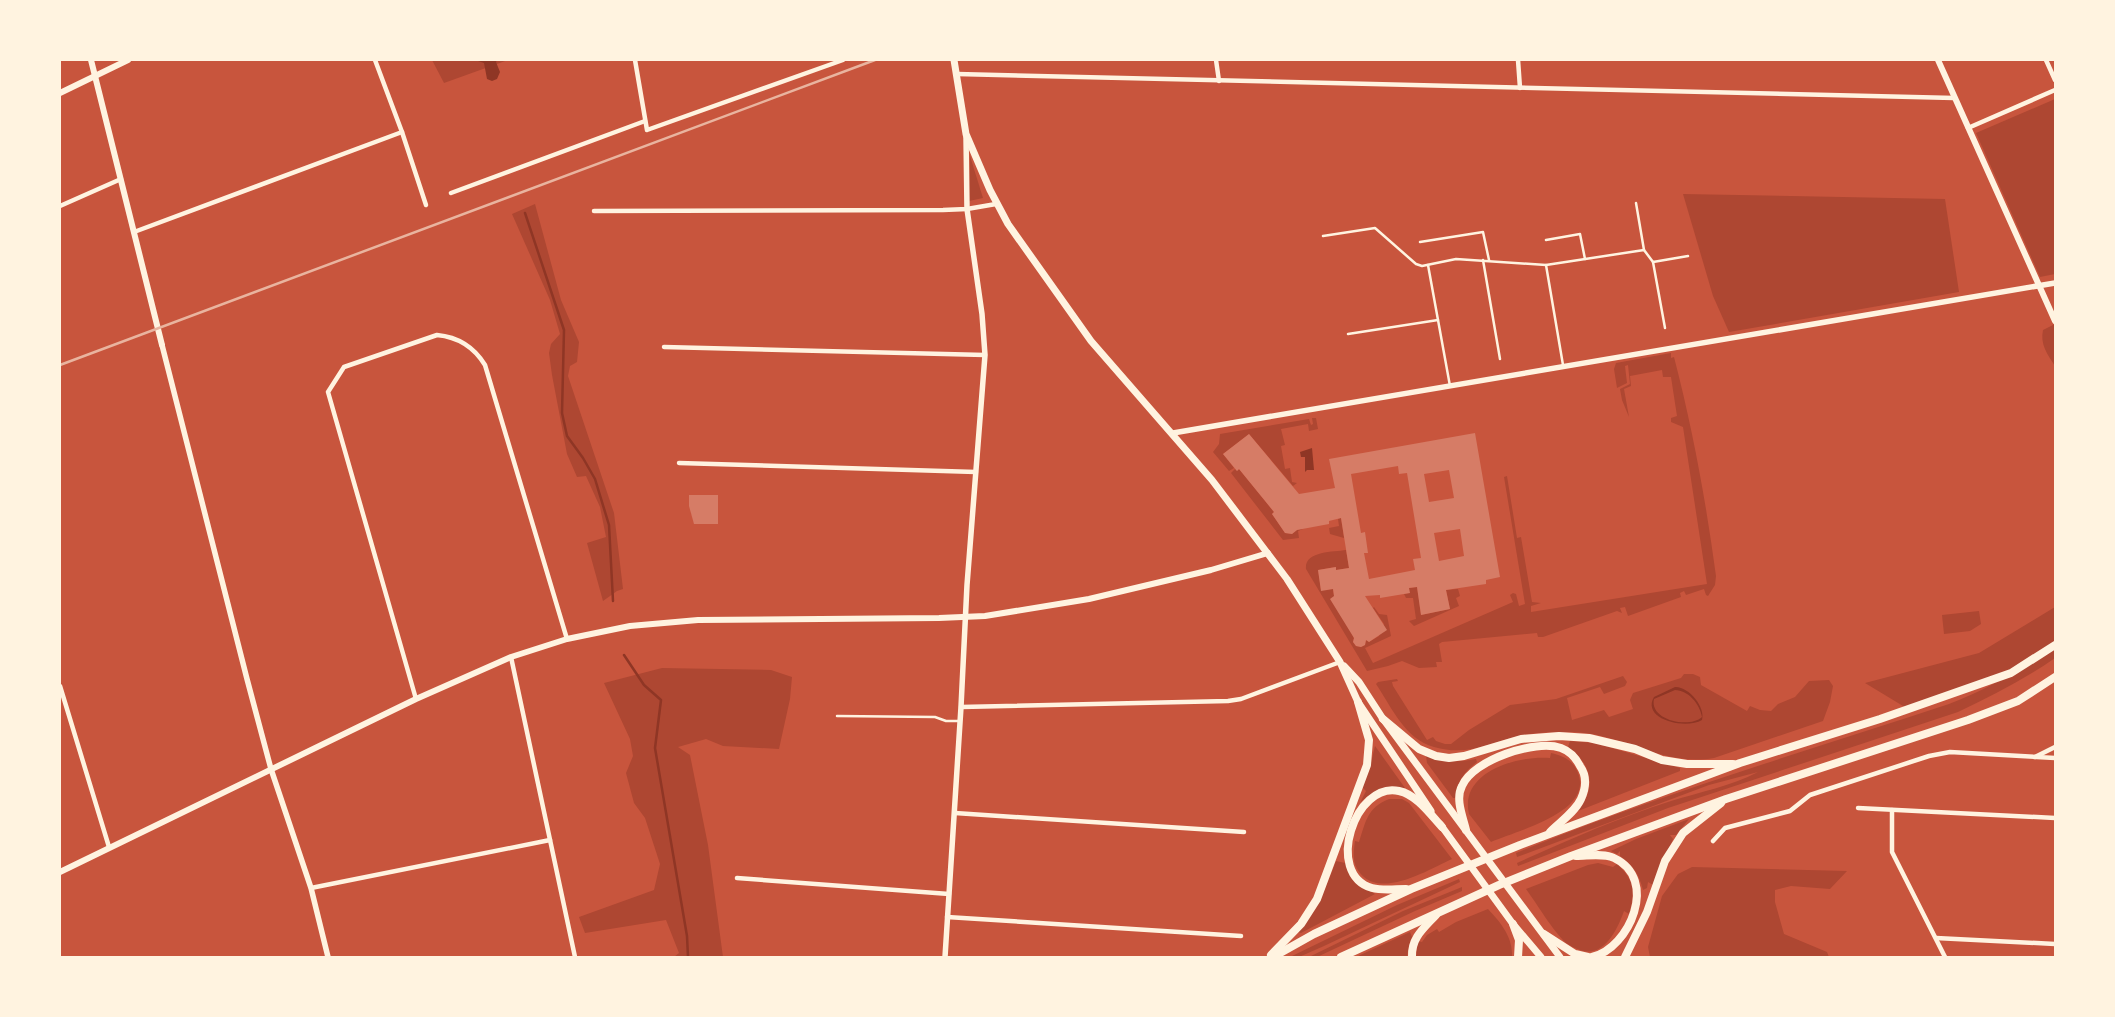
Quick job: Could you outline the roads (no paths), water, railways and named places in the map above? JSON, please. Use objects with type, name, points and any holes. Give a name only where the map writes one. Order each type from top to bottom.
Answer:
[{"type":"highway","points":[[1271,957],[1314,934],[1411,889],[1548,834],[1740,764],[1880,719],[2011,673],[2055,644]]},
{"type":"highway","points":[[1341,957],[1499,885],[1572,856],[1726,799],[1968,720],[2018,701],[2055,677]]},
{"type":"highway","points":[[1271,957],[1301,924],[1317,899],[1367,765],[1369,740],[1358,702]]},
{"type":"highway","points":[[1383,719],[1424,752],[1449,758],[1464,756],[1521,740],[1559,736],[1589,738],[1635,749],[1662,760],[1687,764],[1740,764]]},
{"type":"highway","points":[[1468,833],[1459,798],[1461,787],[1467,777],[1478,767],[1496,758],[1528,748],[1549,746],[1561,748],[1570,754],[1582,769],[1585,789],[1581,800],[1548,834]]},
{"type":"highway","points":[[1411,889],[1371,888],[1357,880],[1353,874],[1347,858],[1347,850],[1351,831],[1361,808],[1376,794],[1394,790],[1400,791],[1421,804],[1442,827]]},
{"type":"highway","points":[[1625,957],[1647,912],[1665,861],[1678,839],[1726,799]]},
{"type":"highway","points":[[1544,934],[1575,954],[1590,957],[1603,954],[1614,946],[1637,906],[1638,892],[1628,869],[1616,859],[1608,856],[1572,856]]},
{"type":"highway","points":[[1412,957],[1414,942],[1419,932],[1441,911]]},
{"type":"highway","points":[[1513,924],[1519,940],[1518,957]]},
{"type":"main road","points":[[91,60],[162,345]]},
{"type":"main road","points":[[60,93],[128,60]]},
{"type":"main road","points":[[954,60],[966,134],[996,204],[1039,269],[1091,341],[1212,480],[1287,579],[1340,662],[1358,702],[1442,827],[1513,924],[1541,957]]},
{"type":"main road","points":[[1938,60],[2055,321]]},
{"type":"main road","points":[[60,872],[416,699],[511,657],[567,639],[630,626],[690,620],[986,616],[1082,601],[1211,570],[1268,553]]},
{"type":"main road","points":[[1340,662],[1359,682],[1383,719],[1523,904],[1560,957]]},
{"type":"street","points":[[375,60],[402,132],[426,205]]},
{"type":"street","points":[[635,60],[647,130],[843,60]]},
{"type":"street","points":[[1216,60],[1219,81]]},
{"type":"street","points":[[1518,60],[1520,88]]},
{"type":"street","points":[[2046,60],[2055,80]]},
{"type":"street","points":[[957,74],[1954,98]]},
{"type":"street","points":[[1968,128],[2055,90]]},
{"type":"street","points":[[451,193],[645,121]]},
{"type":"street","points":[[134,232],[402,132]]},
{"type":"street","points":[[945,957],[962,706],[965,617],[985,355],[982,314],[968,209],[966,134]]},
{"type":"street","points":[[60,206],[121,179]]},
{"type":"street","points":[[594,211],[968,209],[996,204]]},
{"type":"street","points":[[1173,433],[2055,283]]},
{"type":"street","points":[[416,699],[328,392],[344,367],[438,335],[452,336],[477,352],[485,365],[567,639]]},
{"type":"street","points":[[162,345],[271,769],[311,888],[328,957]]},
{"type":"street","points":[[664,347],[985,355]]},
{"type":"street","points":[[679,463],[976,472]]},
{"type":"street","points":[[511,657],[575,957]]},
{"type":"street","points":[[962,706],[1241,700],[1340,662]]},
{"type":"street","points":[[60,686],[109,847]]},
{"type":"street","points":[[2034,758],[2055,747]]},
{"type":"street","points":[[1714,842],[1725,828],[1790,811],[1810,795],[1929,756],[1950,752],[2055,758]]},
{"type":"street","points":[[1858,808],[2055,818]]},
{"type":"street","points":[[1892,810],[1892,852],[1945,957]]},
{"type":"street","points":[[955,813],[1244,832]]},
{"type":"street","points":[[311,888],[550,840]]},
{"type":"street","points":[[738,878],[949,894]]},
{"type":"street","points":[[947,917],[1241,936]]},
{"type":"street","points":[[1936,938],[2055,944]]},
{"type":"lane","points":[[1636,203],[1644,250],[1653,262],[1665,328]]},
{"type":"lane","points":[[1323,236],[1375,228],[1416,264],[1422,266],[1456,259],[1546,265],[1644,250]]},
{"type":"lane","points":[[1420,242],[1483,232],[1489,260]]},
{"type":"lane","points":[[1546,240],[1580,234],[1585,259]]},
{"type":"lane","points":[[1653,262],[1688,256]]},
{"type":"lane","points":[[1484,260],[1500,359]]},
{"type":"lane","points":[[1428,264],[1450,386]]},
{"type":"lane","points":[[1546,265],[1564,367]]},
{"type":"lane","points":[[1348,334],[1438,320]]},
{"type":"lane","points":[[837,716],[936,716],[946,721],[960,721]]},
{"type":"waterway","points":[[525,213],[564,330],[562,413],[567,436],[595,479],[609,525],[613,601]]},
{"type":"waterway","points":[[624,655],[644,685],[661,700],[655,748],[687,936],[688,957]]},
{"type":"railway","points":[[60,365],[875,60]]}]
